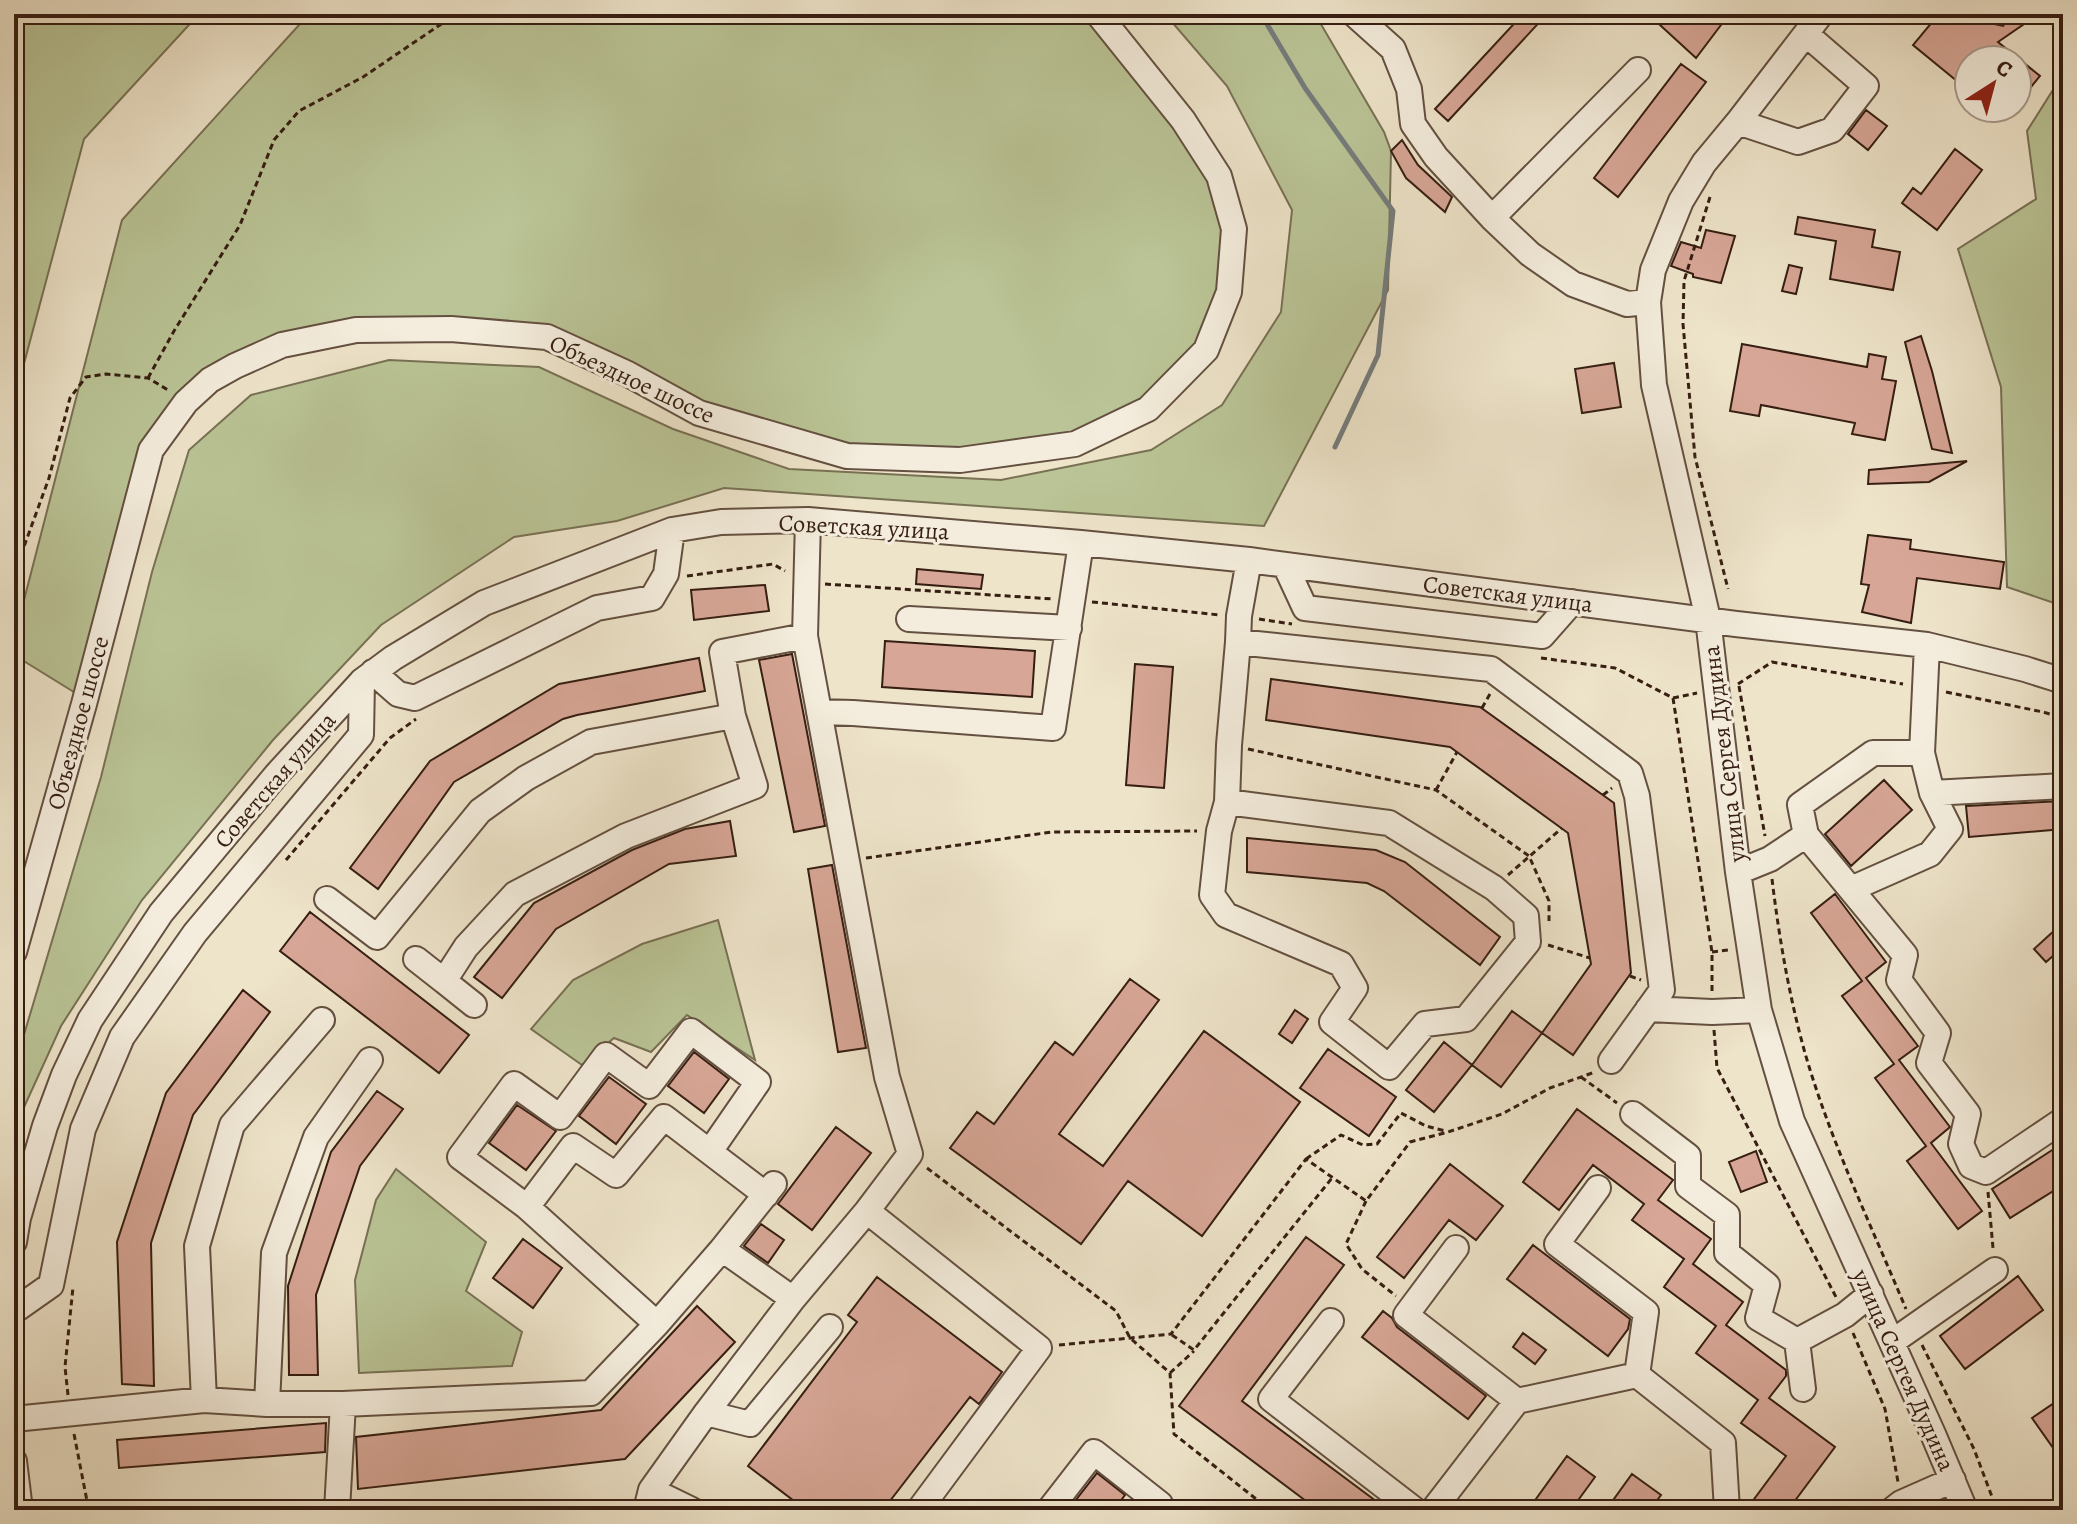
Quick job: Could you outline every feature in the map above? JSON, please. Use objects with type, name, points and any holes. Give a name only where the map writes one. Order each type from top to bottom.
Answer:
[{"type":"street","name":"Объездное шоссе","points":[[14,952],[151,450],[186,402],[219,374],[282,345],[356,330],[451,329],[547,337],[628,374],[699,413],[847,456],[960,460],[1075,444],[1148,409],[1206,350],[1229,292],[1234,229],[1219,176],[1183,120],[1098,14]]},
{"type":"street","points":[[1354,14],[1393,49],[1409,89],[1413,124],[1436,157],[1492,218],[1530,254],[1573,284],[1627,304],[1648,302]]},
{"type":"street","name":"улица Сергея Дудина","points":[[1821,14],[1704,163],[1681,201],[1653,270],[1648,302],[1654,385],[1708,619],[1728,687],[1738,872],[1759,1010],[1792,1121],[1965,1510]]},
{"type":"street","points":[[1738,122],[1798,142],[1832,130],[1841,119],[1866,86],[1806,34]]},
{"type":"street","points":[[1492,218],[1638,70]]},
{"type":"street","points":[[692,1510],[648,1500],[706,1413],[910,1154],[887,1077],[805,636],[808,520]]},
{"type":"street","name":"Советская улица","points":[[14,1242],[45,1126],[64,1075],[90,1020],[161,913],[277,774],[367,676],[484,603],[672,530],[721,522],[808,520],[1249,560],[1736,624],[1927,645],[2063,681]]},
{"type":"street","points":[[14,1311],[51,1285],[83,1129],[122,1037],[195,933],[361,735],[367,676],[398,694],[415,698],[597,608],[652,598],[666,574],[672,530]]},
{"type":"street","points":[[819,712],[1053,728],[1081,543]]},
{"type":"street","points":[[1227,802],[1389,823],[1494,888],[1526,916],[1538,936],[1466,1019],[1425,1024],[1389,1067],[1332,1022],[1355,988],[1341,964],[1226,915],[1212,895],[1219,831],[1227,802],[1239,616],[1249,560]]},
{"type":"street","points":[[1285,565],[1305,608],[1542,636],[1572,602]]},
{"type":"street","points":[[909,619],[1069,628]]},
{"type":"street","points":[[444,981],[466,947],[515,894],[626,836],[755,786],[733,716],[722,652],[805,636]]},
{"type":"street","points":[[1238,642],[1491,669],[1630,773],[1637,796],[1662,990],[1611,1061]]},
{"type":"street","points":[[1851,889],[1930,854],[1950,829],[1932,793],[1922,753],[1927,645]]},
{"type":"street","points":[[327,899],[377,937],[480,811],[526,778],[591,742],[733,716]]},
{"type":"street","points":[[1922,753],[1873,753],[1800,805],[1806,835],[1905,955],[1899,980],[1938,1033],[1929,1063],[1968,1114],[1961,1144],[1971,1166],[1986,1172],[2063,1120]]},
{"type":"street","points":[[1932,793],[2063,786]]},
{"type":"street","points":[[1738,872],[1770,859],[1806,835]]},
{"type":"street","points":[[416,959],[474,1005]]},
{"type":"street","points":[[1648,1009],[1712,1012],[1759,1010]]},
{"type":"street","points":[[204,1400],[197,1246],[232,1125],[322,1020]]},
{"type":"street","points":[[657,1324],[527,1207],[460,1157],[514,1084],[560,1117],[606,1055],[649,1086],[691,1031],[758,1082],[711,1150]]},
{"type":"street","points":[[267,1404],[274,1253],[316,1137],[370,1060]]},
{"type":"street","points":[[1633,1114],[1688,1156],[1688,1186],[1727,1215],[1727,1253],[1767,1285],[1758,1318],[1797,1341]]},
{"type":"street","points":[[14,1419],[204,1400],[343,1404],[591,1393],[657,1324],[771,1189],[664,1117],[616,1175],[573,1146],[527,1207]]},
{"type":"street","points":[[1598,1188],[1557,1244],[1646,1312],[1637,1375]]},
{"type":"street","points":[[867,1211],[1039,1348],[919,1510]]},
{"type":"street","points":[[1456,1248],[1406,1315],[1517,1401]]},
{"type":"street","points":[[722,1249],[793,1299]]},
{"type":"street","points":[[1892,1342],[1995,1270]]},
{"type":"street","points":[[1797,1341],[1845,1315],[1871,1294]]},
{"type":"street","points":[[1331,1321],[1271,1399],[1415,1510]]},
{"type":"street","points":[[706,1413],[750,1424],[830,1327]]},
{"type":"street","points":[[1797,1341],[1803,1389]]},
{"type":"street","points":[[1433,1510],[1517,1401],[1637,1375]]},
{"type":"street","points":[[1637,1375],[1723,1443],[1727,1510]]},
{"type":"street","points":[[337,1509],[343,1404]]},
{"type":"street","points":[[1049,1510],[1094,1452],[1160,1504],[1156,1510]]},
{"type":"street","points":[[14,1461],[20,1510]]},
{"type":"street","points":[[1892,1510],[1953,1480]]},
{"type":"path","points":[[148,378],[240,225],[274,140],[299,111],[363,77],[456,14]]},
{"type":"path","points":[[1709,197],[1684,281],[1683,324],[1695,457],[1728,589]]},
{"type":"path","points":[[14,574],[49,478],[70,398],[86,377],[106,374],[148,378],[186,402]]},
{"type":"path","points":[[686,576],[773,564],[807,583],[1073,601],[1239,616],[1301,625]]},
{"type":"path","points":[[1536,657],[1615,668],[1673,698],[1728,687],[1772,662],[1925,687],[2063,718]]},
{"type":"path","points":[[1728,687],[1770,859],[1779,940],[1805,1053],[1828,1120],[1913,1326],[1974,1449],[1997,1510]]},
{"type":"path","points":[[277,870],[390,738],[424,713]]},
{"type":"path","points":[[1229,745],[1436,790],[1529,856],[1549,901],[1538,936],[1548,945],[1590,958]]},
{"type":"path","points":[[1436,790],[1457,752]]},
{"type":"path","points":[[1494,888],[1562,828]]},
{"type":"path","points":[[847,861],[1052,832],[1219,831]]},
{"type":"path","points":[[1411,1308],[1362,1269],[1346,1244],[1366,1201],[1410,1142],[1502,1114],[1550,1088],[1605,1068],[1611,1061]]},
{"type":"path","points":[[1581,1077],[1633,1114]]},
{"type":"path","points":[[1171,1334],[1306,1159],[1341,1135],[1363,1145],[1377,1144],[1401,1113],[1426,1126],[1448,1132]]},
{"type":"path","points":[[910,1154],[1116,1311],[1130,1338],[1170,1373],[1174,1434],[1270,1510]]},
{"type":"path","points":[[1306,1159],[1366,1201]]},
{"type":"path","points":[[1986,1172],[1995,1270]]},
{"type":"path","points":[[1170,1373],[1194,1350],[1332,1178]]},
{"type":"path","points":[[73,1287],[65,1367],[70,1414],[87,1501],[337,1509]]},
{"type":"path","points":[[1039,1348],[1171,1334],[1194,1350]]},
{"type":"green space","points":[[14,14],[199,14],[84,139],[14,401]]},
{"type":"green space","points":[[309,14],[1090,14],[1215,179],[1226,229],[1222,288],[1204,345],[1148,400],[1073,439],[962,452],[856,451],[705,409],[635,371],[455,322],[218,370],[147,451],[82,697],[14,655],[14,639],[122,220]]},
{"type":"green space","points":[[1165,14],[1315,14],[1384,132],[1391,151],[1388,290],[1264,526],[724,488],[617,521],[514,537],[381,625],[273,740],[142,900],[61,1026],[20,1116],[14,1141],[14,1068],[101,777],[152,572],[189,450],[251,395],[389,360],[539,367],[673,429],[789,469],[1001,480],[1151,450],[1222,405],[1281,312],[1292,210],[1227,86]]},
{"type":"green space","points":[[2063,74],[2063,606],[2007,587],[2001,387],[1958,249],[2036,199],[2027,131]]},
{"type":"green space","points":[[718,920],[755,1060],[687,1015],[651,1052],[614,1038],[582,1065],[531,1029],[573,980],[642,944]]},
{"type":"green space","points":[[396,1169],[486,1242],[466,1291],[522,1332],[512,1366],[359,1373],[355,1280],[376,1200]]},
{"type":"building","points":[[1523,14],[1547,14],[1448,121],[1435,109]]},
{"type":"building","points":[[1648,14],[1715,14],[1724,21],[1696,58]]},
{"type":"building","points":[[1990,14],[2029,14],[2022,22],[2024,24],[1998,42],[2000,44],[1953,44],[1953,78],[1913,45],[1938,15],[1946,22],[1952,15],[2004,26]]},
{"type":"building","points":[[1681,64],[1706,82],[1618,197],[1594,178]]},
{"type":"building","points":[[2033,70],[2040,76],[2033,85]]},
{"type":"building","points":[[1866,110],[1887,126],[1868,150],[1848,134]]},
{"type":"building","points":[[1402,140],[1418,165],[1452,197],[1445,212],[1406,178],[1391,151]]},
{"type":"building","points":[[1955,149],[1982,170],[1937,230],[1902,203],[1913,188],[1921,194]]},
{"type":"building","points":[[1798,217],[1875,230],[1872,247],[1900,252],[1893,290],[1830,279],[1836,241],[1795,234]]},
{"type":"building","points":[[1706,230],[1735,236],[1721,283],[1693,277],[1693,274],[1671,266],[1681,242],[1701,248]]},
{"type":"building","points":[[1789,265],[1802,268],[1796,294],[1782,291]]},
{"type":"building","points":[[1921,336],[1952,453],[1932,449],[1905,342]]},
{"type":"building","points":[[1742,344],[1867,367],[1869,354],[1886,357],[1882,379],[1896,381],[1885,440],[1852,434],[1855,423],[1761,405],[1759,416],[1730,411]]},
{"type":"building","points":[[1614,363],[1621,407],[1582,413],[1575,369]]},
{"type":"building","points":[[1967,461],[1929,482],[1868,484],[1869,470]]},
{"type":"building","points":[[1868,535],[1911,540],[1910,549],[2004,562],[2000,589],[1917,578],[1911,623],[1862,612],[1869,585],[1861,584]]},
{"type":"building","points":[[917,569],[983,575],[981,589],[916,584]]},
{"type":"building","points":[[765,585],[769,611],[694,620],[691,590]]},
{"type":"building","points":[[885,641],[1035,651],[1032,697],[882,687]]},
{"type":"building","points":[[792,654],[825,826],[794,832],[759,660]]},
{"type":"building","points":[[699,658],[705,691],[563,719],[454,782],[378,889],[350,868],[430,761],[559,684]]},
{"type":"building","points":[[1135,664],[1173,667],[1164,788],[1126,785]]},
{"type":"building","points":[[1271,679],[1480,707],[1614,803],[1631,973],[1573,1055],[1542,1033],[1591,964],[1568,833],[1450,747],[1266,720]]},
{"type":"building","points":[[1884,780],[1912,810],[1851,866],[1825,834]]},
{"type":"building","points":[[2063,801],[2063,829],[1969,837],[1966,806]]},
{"type":"building","points":[[730,821],[736,856],[669,864],[556,929],[502,998],[474,977],[534,903],[632,850],[685,829]]},
{"type":"building","points":[[1247,838],[1376,850],[1405,862],[1500,937],[1480,965],[1384,891],[1367,883],[1247,872]]},
{"type":"building","points":[[832,865],[866,1048],[838,1052],[808,869]]},
{"type":"building","points":[[1835,894],[1886,962],[1866,978],[1918,1046],[1899,1060],[1950,1127],[1931,1143],[1982,1211],[1958,1229],[1907,1161],[1926,1146],[1875,1078],[1894,1064],[1842,996],[1862,981],[1811,913]]},
{"type":"building","points":[[310,912],[469,1035],[439,1073],[280,951]]},
{"type":"building","points":[[2056,929],[2063,937],[2063,947],[2046,962],[2034,949]]},
{"type":"building","points":[[1130,979],[1159,1000],[1059,1134],[1103,1166],[1204,1031],[1300,1102],[1202,1236],[1128,1181],[1081,1244],[950,1148],[977,1112],[994,1124],[1055,1042],[1073,1055]]},
{"type":"building","points":[[243,990],[270,1012],[193,1115],[151,1243],[154,1386],[122,1384],[117,1242],[166,1093]]},
{"type":"building","points":[[1295,1010],[1308,1019],[1292,1043],[1279,1034]]},
{"type":"building","points":[[1512,1011],[1542,1033],[1501,1087],[1472,1065]]},
{"type":"building","points":[[1444,1042],[1472,1065],[1434,1112],[1406,1090]]},
{"type":"building","points":[[1328,1049],[1396,1097],[1369,1136],[1300,1088]]},
{"type":"building","points":[[694,1052],[729,1079],[704,1113],[668,1086]]},
{"type":"building","points":[[609,1077],[646,1104],[616,1144],[579,1116]]},
{"type":"building","points":[[377,1091],[403,1109],[360,1166],[316,1295],[318,1375],[289,1375],[288,1286],[331,1152]]},
{"type":"building","points":[[517,1105],[556,1131],[526,1170],[489,1143]]},
{"type":"building","points":[[1577,1109],[1673,1180],[1658,1200],[1711,1239],[1693,1264],[1743,1302],[1726,1325],[1786,1370],[1786,1376],[1769,1398],[1835,1447],[1788,1510],[1746,1510],[1786,1456],[1741,1423],[1758,1400],[1696,1353],[1716,1326],[1664,1287],[1684,1259],[1632,1220],[1644,1204],[1593,1165],[1559,1210],[1523,1182]]},
{"type":"building","points":[[836,1127],[871,1153],[812,1230],[778,1204]]},
{"type":"building","points":[[2063,1143],[2063,1185],[2010,1218],[1992,1189]]},
{"type":"building","points":[[1756,1151],[1767,1182],[1741,1192],[1729,1162]]},
{"type":"building","points":[[1450,1164],[1503,1206],[1476,1240],[1449,1220],[1404,1278],[1377,1257]]},
{"type":"building","points":[[761,1224],[784,1240],[768,1263],[744,1246]]},
{"type":"building","points":[[1306,1237],[1344,1265],[1242,1401],[1388,1510],[1318,1510],[1179,1406]]},
{"type":"building","points":[[523,1239],[562,1268],[533,1308],[493,1278]]},
{"type":"building","points":[[1533,1245],[1630,1319],[1628,1329],[1608,1356],[1507,1279]]},
{"type":"building","points":[[2018,1276],[2043,1310],[1965,1369],[1940,1336]]},
{"type":"building","points":[[877,1277],[1002,1372],[979,1404],[970,1397],[883,1510],[806,1510],[748,1466],[857,1322],[848,1315]]},
{"type":"building","points":[[697,1306],[735,1342],[625,1459],[358,1489],[356,1437],[601,1410]]},
{"type":"building","points":[[1383,1311],[1397,1327],[1486,1396],[1468,1419],[1362,1337]]},
{"type":"building","points":[[1523,1333],[1546,1350],[1535,1364],[1513,1347]]},
{"type":"building","points":[[2063,1397],[2063,1462],[2032,1418]]},
{"type":"building","points":[[326,1423],[325,1452],[119,1468],[117,1440]]},
{"type":"building","points":[[1567,1456],[1595,1477],[1571,1510],[1528,1510]]},
{"type":"building","points":[[1097,1473],[1125,1495],[1114,1510],[1068,1510]]},
{"type":"building","points":[[1632,1474],[1661,1495],[1650,1510],[1606,1510]]},
{"type":"waterway","points":[[1261,14],[1305,88],[1393,211],[1378,355],[1335,447]]}]
